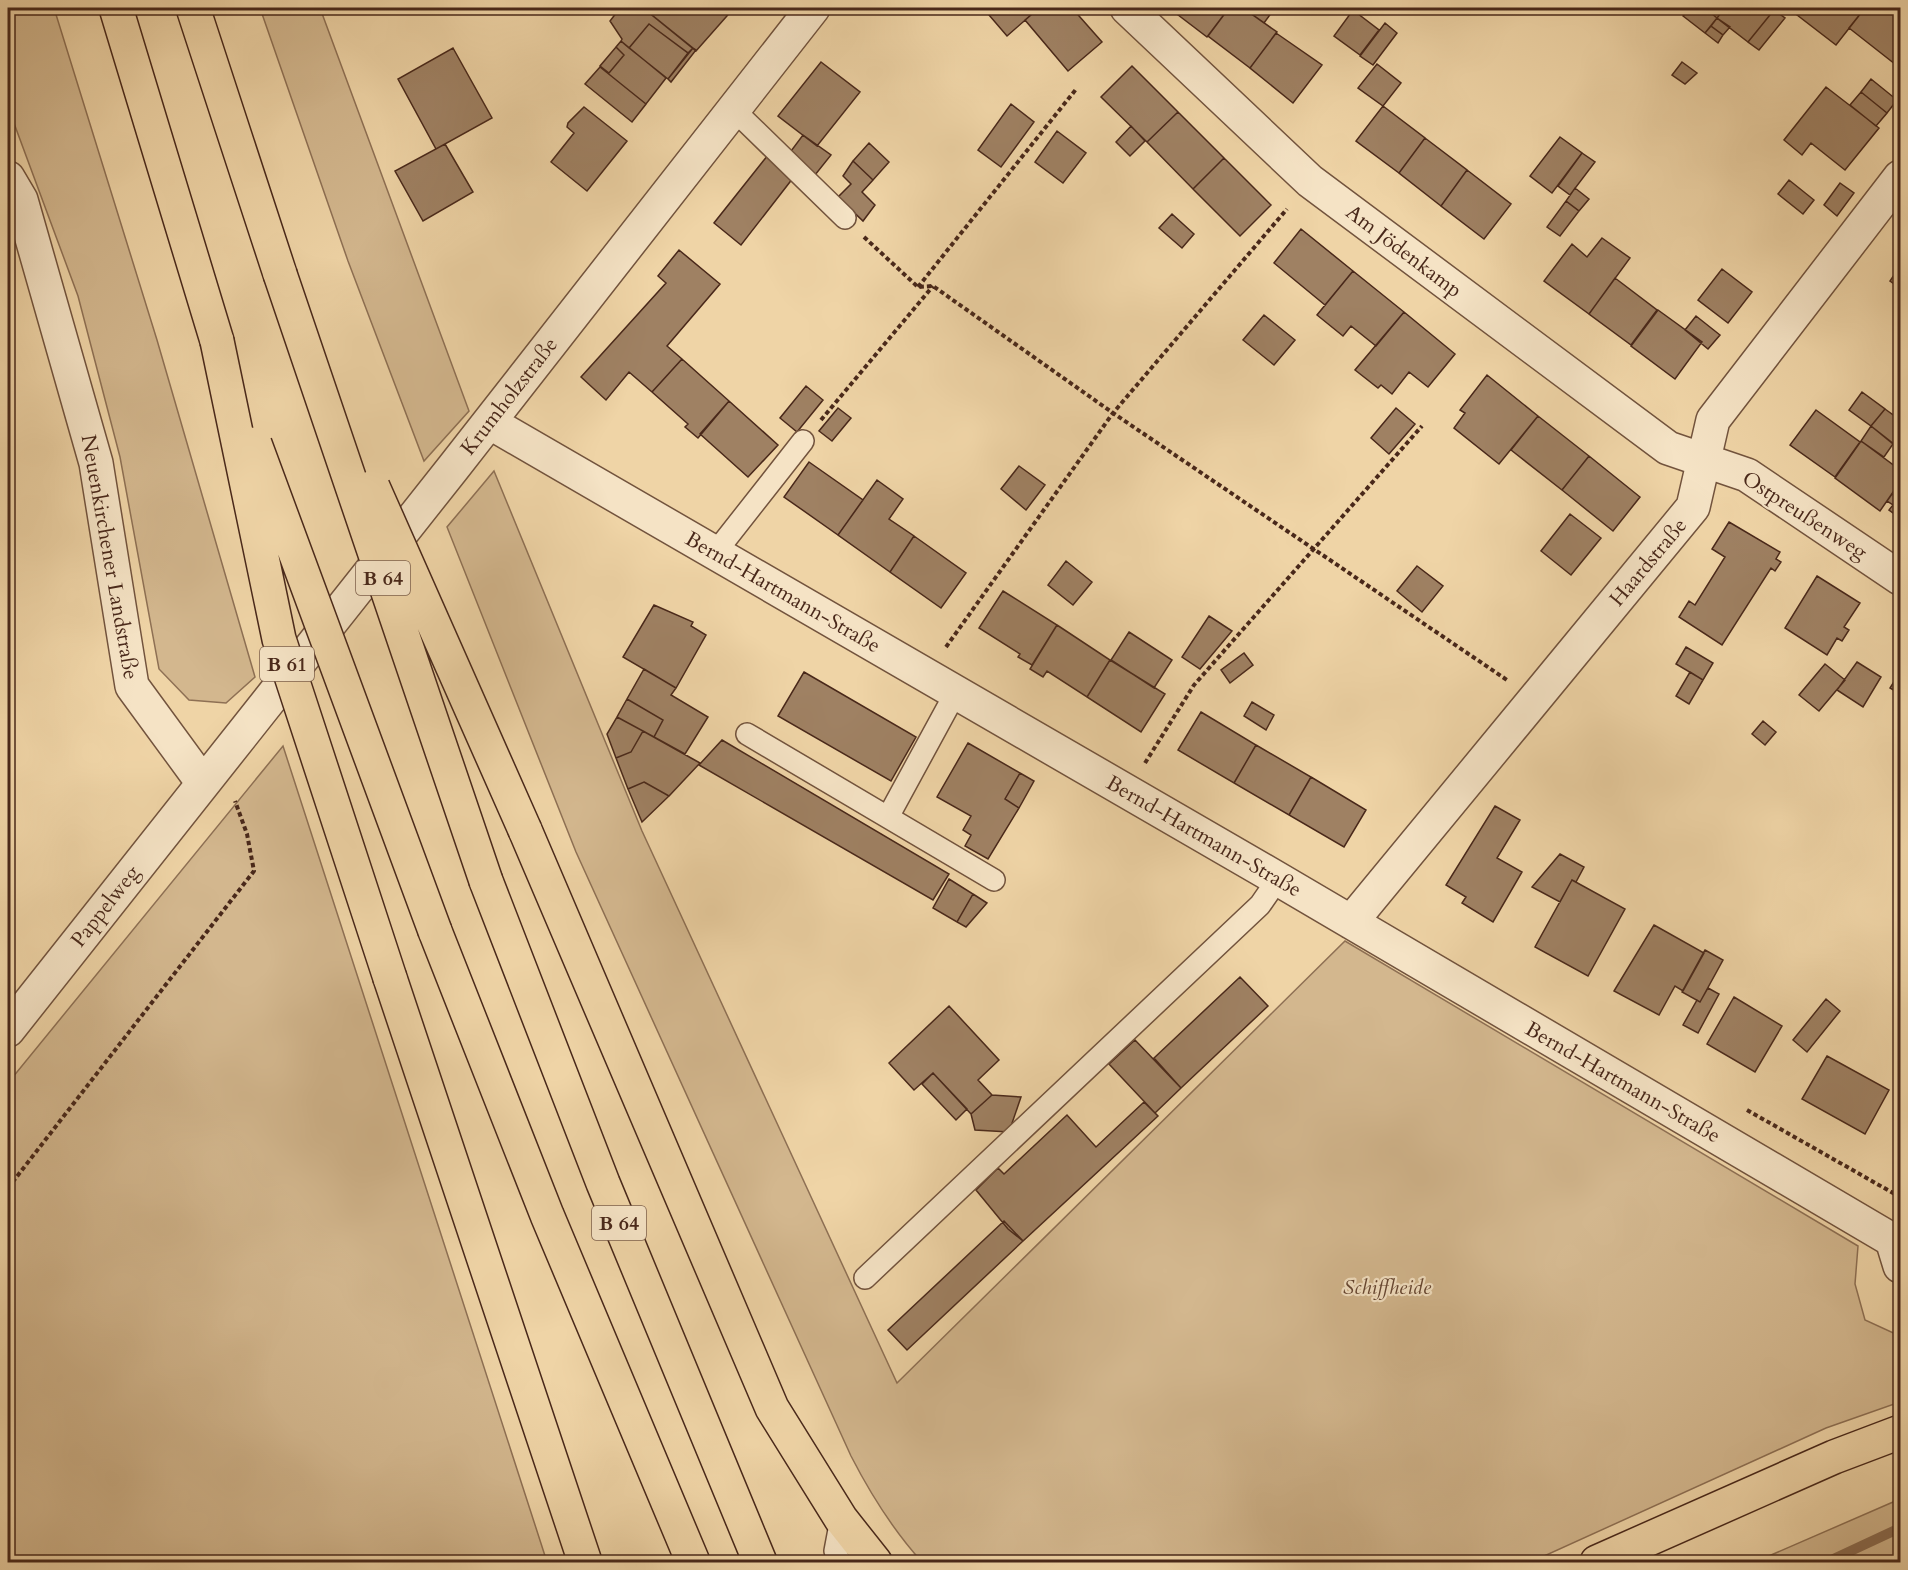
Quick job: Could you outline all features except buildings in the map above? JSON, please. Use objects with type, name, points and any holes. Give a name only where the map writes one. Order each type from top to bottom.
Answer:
[{"type":"highway","points":[[116,8],[217,341],[435,931],[547,1215],[693,1563]]},
{"type":"highway","name":"B 64","points":[[193,8],[280,274],[486,881],[603,1183],[760,1563]]},
{"type":"highway","name":"B 64","points":[[280,274],[525,830],[772,1408],[841,1520]]},
{"type":"highway","name":"B 61","points":[[217,341],[279,639],[585,1563]]},
{"type":"highway","points":[[1597,1563],[1834,1457],[1900,1432]]},
{"type":"highway","points":[[1646,1563],[1900,1451]]},
{"type":"highway","points":[[841,1520],[875,1563]]},
{"type":"street","name":"Krumholzstraße","points":[[212,772],[813,8]]},
{"type":"street","name":"Am Jödenkamp","points":[[1127,8],[1310,181],[1668,448],[1705,461]]},
{"type":"street","name":"Haardstraße","points":[[1351,922],[1693,507],[1713,420],[1900,177]]},
{"type":"street","name":"Neuenkirchener Landstraße","points":[[8,178],[21,200],[96,463],[132,686],[212,772]]},
{"type":"street","name":"Bernd-Hartmann-Straße","points":[[489,422],[1278,879],[1892,1240],[1900,1266]]},
{"type":"street","name":"Ostpreußenweg","points":[[1705,461],[1747,475],[1900,578]]},
{"type":"street","name":"Pappelweg","points":[[8,1030],[212,772]]},
{"type":"lane","points":[[733,110],[845,218]]},
{"type":"lane","points":[[715,553],[803,441]]},
{"type":"lane","points":[[888,817],[956,692]]},
{"type":"lane","points":[[747,734],[994,880]]},
{"type":"lane","points":[[865,1278],[1260,905],[1278,879]]},
{"type":"lane","points":[[840,1563],[835,1551],[841,1520]]},
{"type":"path","points":[[918,287],[1077,88]]},
{"type":"path","points":[[927,676],[1113,413],[1310,181]]},
{"type":"path","points":[[845,218],[918,287],[933,286],[1113,413],[1534,699]]},
{"type":"path","points":[[803,441],[933,286]]},
{"type":"path","points":[[1127,791],[1194,684],[1422,426]]},
{"type":"path","points":[[8,1188],[254,871],[247,834],[212,772]]},
{"type":"green space","points":[[8,8],[54,8],[157,340],[255,677],[226,703],[189,700],[159,669],[120,457],[78,296],[8,107]]},
{"type":"green space","points":[[260,8],[320,8],[469,411],[424,461],[348,261]]},
{"type":"green space","name":"Schiffheide","points":[[494,471],[642,831],[897,1383],[1345,941],[1858,1246],[1855,1284],[1865,1320],[1900,1336],[1900,1402],[1826,1428],[1531,1562],[922,1562],[883,1512],[851,1456],[576,852],[447,527]]},
{"type":"green space","points":[[283,746],[547,1562],[8,1562],[8,1083]]},
{"type":"green space","points":[[1900,1499],[1900,1562],[1755,1562]]},
{"type":"waterway","points":[[1827,1562],[1900,1528]]}]
